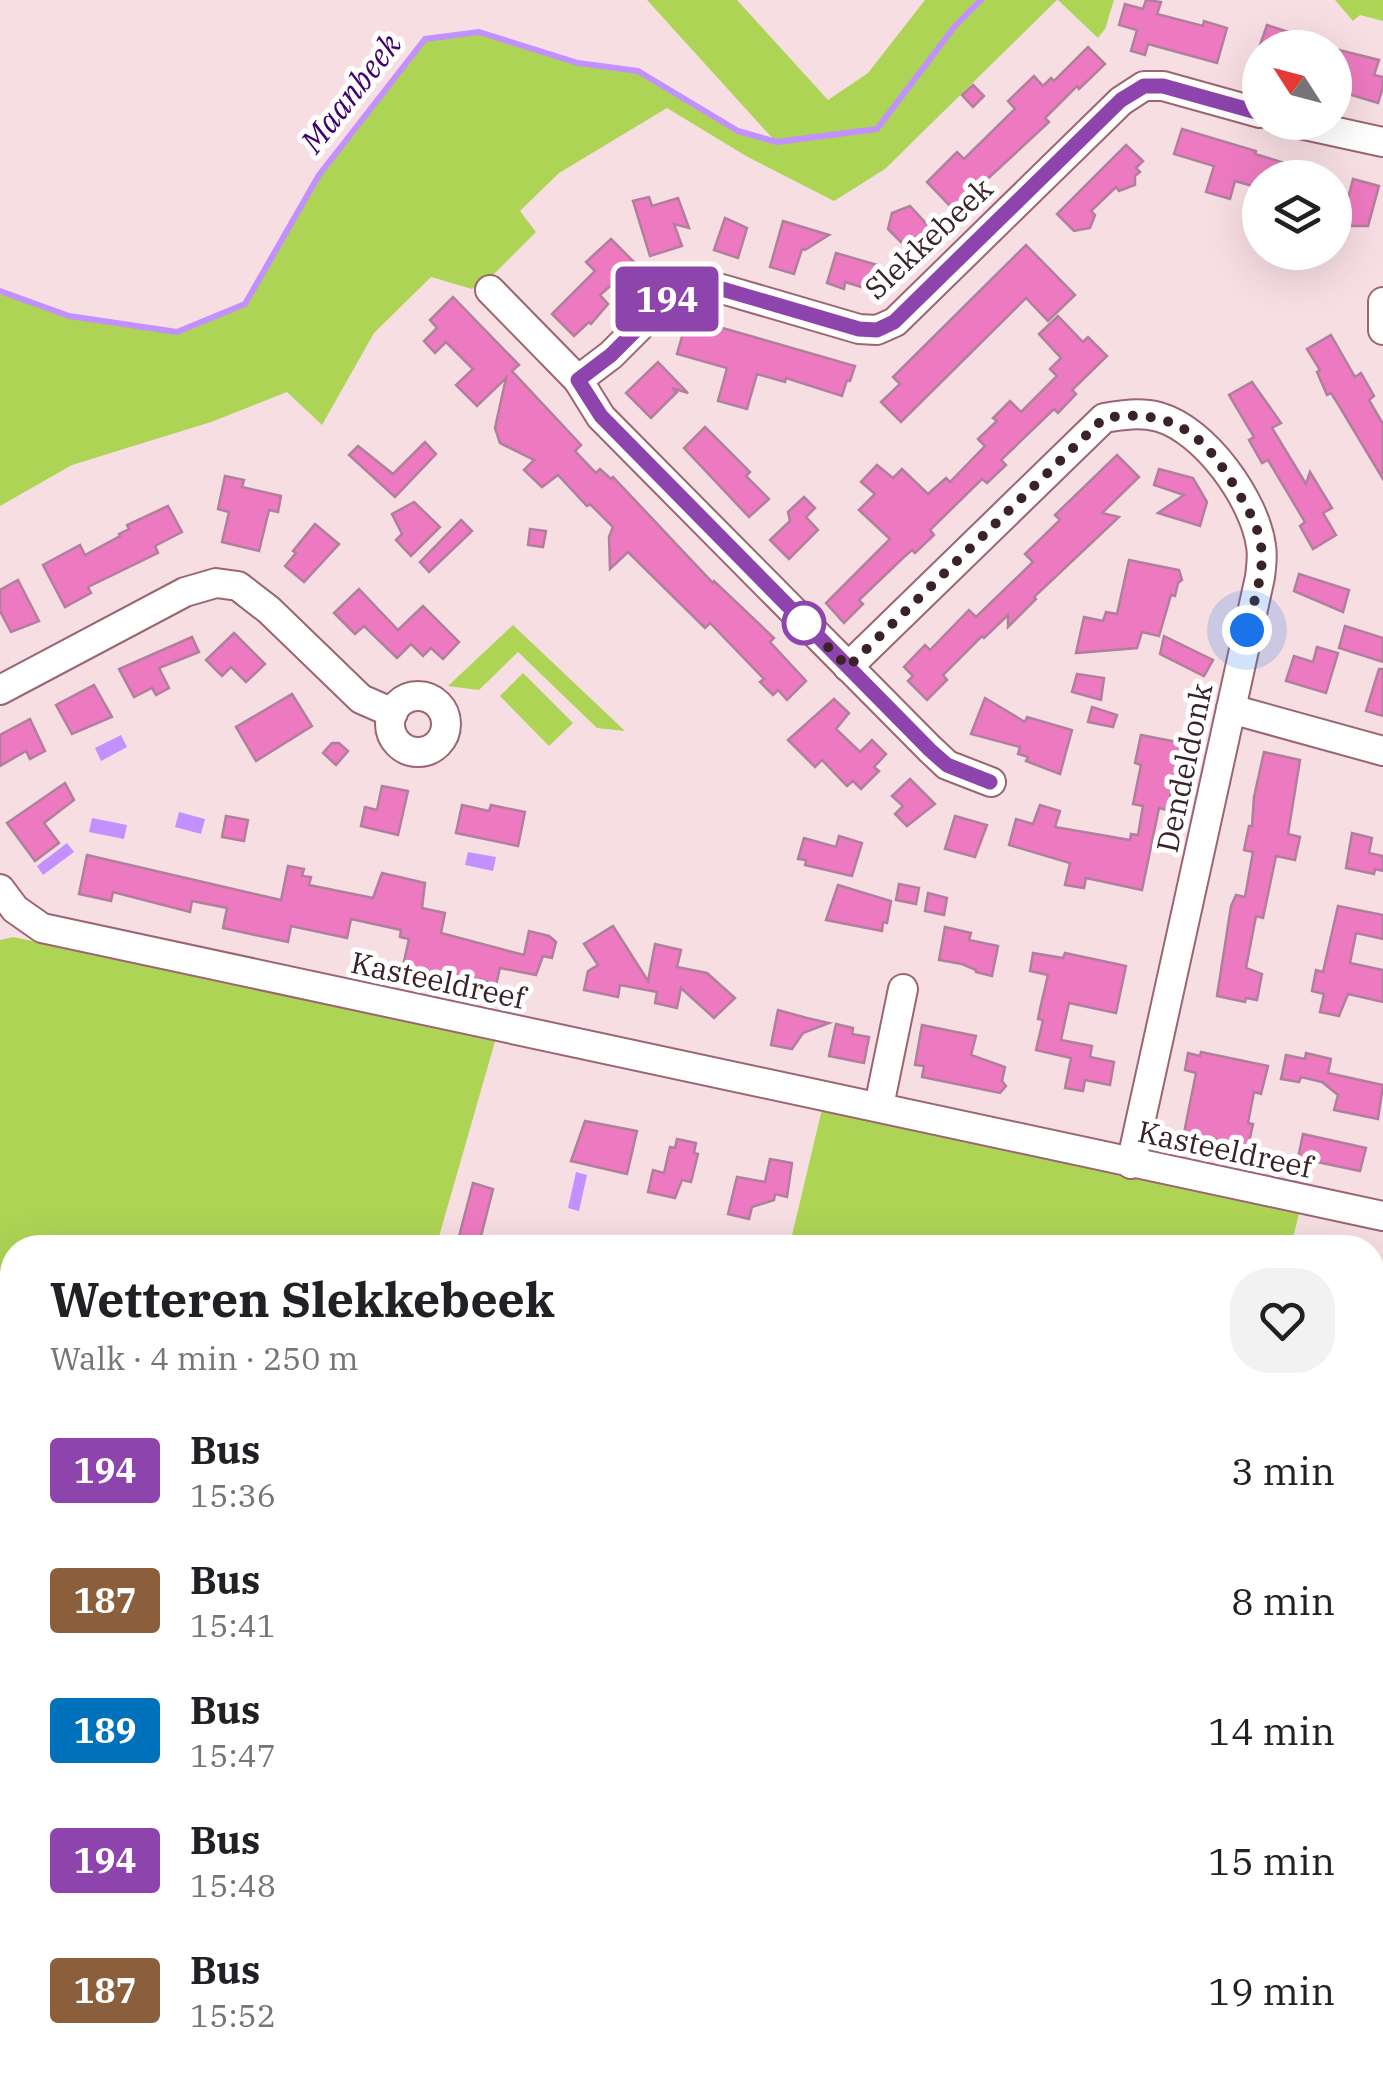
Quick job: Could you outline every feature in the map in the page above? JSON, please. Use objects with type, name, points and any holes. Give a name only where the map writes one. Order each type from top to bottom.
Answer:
[{"type":"street","name":"Slekkebeek","points":[[578,380],[611,355],[670,296],[699,286],[722,289],[859,329],[877,330],[894,322],[1121,100],[1144,86],[1163,86],[1242,108]]},
{"type":"street","points":[[1352,135],[1383,142]]},
{"type":"street","points":[[490,290],[578,380],[601,416],[947,765],[990,782]]},
{"type":"street","points":[[1383,302],[1383,330]]},
{"type":"street","name":"Dendeldonk","points":[[848,667],[1104,418],[1134,414],[1159,417],[1185,428],[1206,444],[1221,463],[1258,532],[1260,578],[1131,1164]]},
{"type":"street","points":[[0,690],[185,592],[216,584],[238,586],[269,610],[362,700],[392,712]]},
{"type":"street","points":[[1231,709],[1383,752]]},
{"type":"street","name":"Kasteeldreef","points":[[0,888],[14,909],[42,928],[1383,1216]]},
{"type":"street","points":[[878,1106],[903,989]]},
{"type":"green space","points":[[647,0],[737,0],[828,100],[868,73],[925,0],[1057,0],[885,169],[834,201],[746,156],[667,108],[559,173],[520,211],[536,232],[495,273],[472,289],[431,277],[374,333],[322,425],[287,392],[211,422],[72,465],[0,506],[0,291],[69,316],[177,332],[245,304],[319,175],[425,39],[479,32],[578,63],[638,71],[737,131],[775,141]]},
{"type":"green space","points":[[1058,0],[1114,0],[1098,38]]},
{"type":"green space","points":[[1335,0],[1383,0],[1383,21],[1360,15],[1353,21]]},
{"type":"green space","points":[[513,625],[625,731],[597,728],[518,652],[479,690],[448,686]]},
{"type":"green space","points":[[523,673],[573,723],[549,746],[500,696]]},
{"type":"green space","points":[[13,937],[496,1038],[439,1235],[0,1235],[0,940]]},
{"type":"green space","points":[[822,1109],[1300,1209],[1294,1235],[792,1235]]},
{"type":"shaded area","points":[[121,735],[127,747],[101,761],[95,748]]},
{"type":"shaded area","points":[[179,812],[205,819],[201,834],[175,827]]},
{"type":"shaded area","points":[[92,818],[127,825],[124,839],[89,832]]},
{"type":"shaded area","points":[[67,843],[74,852],[43,875],[37,866]]},
{"type":"shaded area","points":[[468,852],[496,857],[493,871],[465,865]]},
{"type":"shaded area","points":[[576,1172],[587,1175],[579,1211],[568,1208]]},
{"type":"building","points":[[1146,0],[1161,2],[1157,14],[1227,28],[1217,63],[1148,44],[1145,55],[1131,51],[1137,30],[1119,25],[1125,4],[1143,9]]},
{"type":"building","points":[[1088,47],[1105,64],[1079,89],[1077,86],[1045,118],[1049,122],[954,210],[927,182],[957,152],[964,159],[1015,109],[1008,101],[1034,76],[1043,86],[1051,78],[1054,81]]},
{"type":"building","points":[[1352,53],[1379,60],[1374,75],[1383,77],[1378,103],[1352,95]]},
{"type":"building","points":[[973,85],[984,96],[973,107],[962,95]]},
{"type":"building","points":[[1182,129],[1275,160],[1242,160],[1242,183],[1235,181],[1230,199],[1206,192],[1214,166],[1174,154]]},
{"type":"building","points":[[1126,145],[1143,161],[1136,168],[1140,172],[1135,176],[1135,185],[1119,191],[1116,187],[1091,211],[1095,215],[1090,228],[1074,231],[1057,214]]},
{"type":"building","points":[[1353,179],[1379,186],[1368,226],[1352,226]]},
{"type":"building","points":[[649,197],[652,206],[678,198],[689,228],[674,224],[682,246],[650,256],[633,201]]},
{"type":"building","points":[[910,206],[936,234],[911,252],[888,229],[892,213]]},
{"type":"building","points":[[725,218],[747,228],[738,258],[714,250]]},
{"type":"building","points":[[783,221],[829,235],[802,249],[794,274],[770,267]]},
{"type":"building","points":[[611,239],[634,262],[635,277],[616,281],[600,295],[608,304],[574,336],[552,314],[595,271],[586,262]]},
{"type":"building","points":[[1026,245],[1075,295],[1048,321],[1026,298],[901,422],[881,402],[900,384],[893,377]]},
{"type":"building","points":[[836,253],[881,266],[874,291],[845,282],[844,289],[827,283]]},
{"type":"building","points":[[453,297],[519,365],[512,371],[581,445],[575,451],[596,473],[600,469],[613,477],[713,583],[774,638],[770,642],[806,681],[787,700],[778,690],[773,695],[760,682],[764,679],[710,623],[705,628],[628,552],[610,569],[609,537],[613,527],[558,475],[542,487],[524,470],[534,460],[500,443],[495,428],[506,378],[477,406],[456,385],[473,369],[446,342],[435,353],[424,341],[437,328],[430,320]]},
{"type":"building","points":[[1058,316],[1083,342],[1088,337],[1107,356],[1072,390],[1076,394],[1058,413],[1054,409],[1001,460],[1006,465],[987,483],[982,479],[930,530],[934,535],[915,553],[912,550],[859,600],[863,604],[844,623],[826,603],[890,539],[859,510],[875,494],[861,482],[877,465],[893,478],[902,469],[928,494],[946,478],[950,482],[985,446],[978,439],[1010,401],[1021,412],[1057,376],[1050,369],[1061,358],[1039,334]]},
{"type":"building","points":[[698,321],[855,366],[850,381],[847,380],[842,396],[786,378],[785,382],[757,374],[747,409],[718,401],[727,368],[677,354],[685,326],[695,329]]},
{"type":"building","points":[[1331,335],[1355,377],[1361,373],[1374,396],[1369,400],[1383,424],[1383,479],[1331,393],[1327,395],[1317,372],[1320,370],[1307,349]]},
{"type":"building","points":[[658,362],[688,393],[672,388],[677,392],[651,418],[626,393]]},
{"type":"building","points":[[1252,382],[1281,423],[1272,428],[1306,484],[1310,472],[1332,508],[1323,513],[1336,535],[1313,549],[1300,526],[1305,522],[1268,460],[1262,463],[1249,440],[1254,437],[1229,395]]},
{"type":"building","points":[[705,427],[750,472],[746,476],[769,499],[749,517],[684,448]]},
{"type":"building","points":[[425,442],[436,454],[395,497],[349,455],[358,446],[393,474]]},
{"type":"building","points":[[1117,455],[1139,477],[1102,513],[1119,517],[1034,597],[1008,627],[1008,615],[982,636],[943,675],[947,680],[927,700],[908,681],[913,676],[904,667],[925,645],[930,650],[969,610],[976,617],[1033,562],[1025,554],[1060,520],[1055,515]]},
{"type":"building","points":[[1159,469],[1193,478],[1207,502],[1200,526],[1158,513],[1184,495],[1154,485]]},
{"type":"building","points":[[225,476],[244,480],[242,487],[281,496],[278,512],[269,510],[259,551],[222,542],[229,512],[218,509]]},
{"type":"building","points":[[804,497],[815,508],[806,517],[818,530],[789,559],[770,540],[790,521],[788,512]]},
{"type":"building","points":[[414,502],[440,527],[411,556],[396,540],[402,534],[392,514]]},
{"type":"building","points":[[168,506],[182,532],[155,546],[158,553],[88,587],[91,593],[65,607],[43,565],[80,545],[85,555],[120,536],[129,529],[127,525]]},
{"type":"building","points":[[461,520],[472,531],[429,572],[420,562]]},
{"type":"building","points":[[315,524],[339,544],[304,582],[285,566]]},
{"type":"building","points":[[530,529],[546,531],[543,547],[528,545]]},
{"type":"building","points":[[1129,560],[1179,570],[1182,580],[1175,596],[1171,595],[1159,636],[1142,632],[1137,648],[1076,653],[1084,617],[1103,621],[1106,612],[1117,614]]},
{"type":"building","points":[[1299,574],[1349,590],[1343,612],[1294,591]]},
{"type":"building","points":[[18,580],[39,621],[11,632],[0,611],[0,590]]},
{"type":"building","points":[[359,589],[398,630],[423,606],[459,642],[443,659],[431,648],[423,656],[411,644],[397,658],[364,626],[355,634],[334,613]]},
{"type":"building","points":[[1345,626],[1383,638],[1383,662],[1339,648]]},
{"type":"building","points":[[234,633],[265,664],[246,682],[231,667],[222,676],[206,660]]},
{"type":"building","points":[[1164,636],[1213,660],[1204,676],[1160,654]]},
{"type":"building","points":[[192,637],[199,652],[159,668],[169,688],[156,695],[152,688],[134,697],[119,669]]},
{"type":"building","points":[[1317,647],[1338,653],[1326,693],[1286,681],[1294,656],[1313,662]]},
{"type":"building","points":[[1379,669],[1383,669],[1383,716],[1366,711]]},
{"type":"building","points":[[1077,674],[1104,678],[1101,700],[1072,692]]},
{"type":"building","points":[[94,685],[112,717],[72,734],[56,705]]},
{"type":"building","points":[[292,694],[312,726],[256,761],[236,727]]},
{"type":"building","points":[[985,698],[1025,722],[1027,717],[1072,730],[1060,774],[1026,761],[1028,757],[1018,754],[1020,747],[971,734]]},
{"type":"building","points":[[834,699],[849,713],[836,729],[860,752],[872,740],[886,754],[874,767],[879,771],[861,789],[853,781],[847,786],[822,760],[815,767],[788,740]]},
{"type":"building","points":[[1092,707],[1117,715],[1113,727],[1088,722]]},
{"type":"building","points":[[30,719],[45,751],[30,759],[26,751],[0,766],[0,735]]},
{"type":"building","points":[[1141,735],[1182,743],[1167,810],[1159,808],[1142,890],[1086,878],[1084,888],[1065,885],[1070,863],[1009,845],[1016,819],[1033,824],[1040,805],[1060,811],[1055,827],[1130,840],[1131,834],[1138,835],[1143,806],[1133,804],[1141,765],[1135,763]]},
{"type":"building","points":[[332,743],[339,743],[348,751],[336,765],[323,753]]},
{"type":"building","points":[[1264,752],[1300,760],[1288,834],[1300,837],[1295,860],[1276,856],[1263,918],[1256,916],[1246,968],[1262,974],[1257,1000],[1246,998],[1245,1002],[1217,996],[1231,906],[1236,895],[1245,897],[1253,852],[1244,850],[1252,826]]},
{"type":"building","points":[[910,779],[935,804],[907,826],[895,814],[903,806],[892,796]]},
{"type":"building","points":[[65,783],[74,800],[44,823],[59,843],[35,861],[7,823]]},
{"type":"building","points":[[382,786],[408,791],[398,835],[361,826],[365,807],[377,810]]},
{"type":"building","points":[[462,805],[489,811],[491,805],[525,812],[518,846],[456,833]]},
{"type":"building","points":[[226,816],[248,820],[244,841],[222,837]]},
{"type":"building","points":[[955,816],[987,825],[975,857],[945,849]]},
{"type":"building","points":[[1352,833],[1372,838],[1369,853],[1383,856],[1383,871],[1375,869],[1374,874],[1346,868]]},
{"type":"building","points":[[839,836],[862,843],[852,876],[805,865],[806,860],[798,859],[804,838],[836,847]]},
{"type":"building","points":[[87,855],[281,900],[288,866],[304,869],[302,876],[311,877],[309,885],[373,898],[382,873],[425,883],[422,908],[445,913],[441,933],[524,955],[529,931],[556,942],[552,958],[543,956],[536,975],[500,968],[496,985],[403,966],[409,939],[400,937],[401,930],[351,919],[347,938],[291,926],[288,942],[223,928],[227,908],[192,901],[190,912],[113,892],[111,901],[79,894]]},
{"type":"building","points":[[899,884],[919,888],[916,904],[896,900]]},
{"type":"building","points":[[838,885],[891,901],[882,931],[826,920]]},
{"type":"building","points":[[928,893],[947,898],[944,915],[925,911]]},
{"type":"building","points":[[1338,906],[1383,915],[1383,939],[1356,933],[1350,963],[1383,970],[1383,1002],[1348,994],[1339,1016],[1320,1012],[1324,994],[1312,991],[1316,970],[1323,972]]},
{"type":"building","points":[[613,926],[648,981],[655,944],[681,950],[677,967],[707,973],[735,998],[714,1018],[681,988],[677,1008],[655,1003],[657,992],[620,985],[618,997],[584,990],[588,971],[598,965],[584,944]]},
{"type":"building","points":[[945,927],[971,933],[969,940],[998,946],[992,976],[939,960]]},
{"type":"building","points":[[1033,953],[1063,958],[1065,953],[1126,966],[1116,1013],[1069,1003],[1061,1040],[1092,1046],[1090,1057],[1114,1062],[1110,1085],[1085,1080],[1083,1091],[1065,1088],[1071,1058],[1036,1050],[1048,975],[1030,971]]},
{"type":"building","points":[[778,1010],[829,1023],[803,1033],[792,1049],[771,1045]]},
{"type":"building","points":[[836,1024],[853,1028],[852,1034],[869,1037],[864,1063],[829,1056]]},
{"type":"building","points":[[922,1025],[976,1036],[971,1055],[1005,1067],[1002,1081],[1006,1086],[1000,1093],[922,1077],[924,1066],[915,1065]]},
{"type":"building","points":[[1201,1052],[1268,1066],[1261,1094],[1254,1092],[1248,1147],[1184,1133],[1196,1073],[1185,1070],[1188,1053],[1200,1056]]},
{"type":"building","points":[[1306,1053],[1331,1059],[1328,1073],[1383,1085],[1378,1119],[1334,1110],[1338,1095],[1322,1082],[1301,1077],[1299,1082],[1281,1079],[1286,1055],[1305,1059]]},
{"type":"building","points":[[585,1121],[637,1131],[627,1174],[571,1161]]},
{"type":"building","points":[[1303,1134],[1366,1148],[1360,1171],[1298,1158]]},
{"type":"building","points":[[677,1139],[696,1143],[694,1153],[698,1154],[691,1182],[682,1180],[675,1198],[648,1192],[653,1170],[664,1173],[670,1147],[675,1148]]},
{"type":"building","points":[[770,1159],[792,1163],[787,1197],[775,1194],[774,1200],[752,1207],[749,1219],[728,1214],[737,1177],[765,1182]]},
{"type":"building","points":[[473,1183],[493,1189],[481,1235],[459,1235]]},
{"type":"waterway","name":"Maanbeek","points":[[0,291],[69,316],[177,332],[245,304],[319,175],[425,39],[479,32],[578,63],[638,71],[738,131],[777,142],[877,129],[955,26],[981,0]]},
{"type":"bus line","name":"194","points":[[990,782],[962,774],[930,750],[601,416],[578,380],[611,355],[670,296],[704,285],[859,329],[877,330],[894,322],[1121,100],[1144,86],[1163,86],[1242,108]]},
{"type":"route","points":[[804,623],[797,616],[848,667],[1104,418],[1134,414],[1159,417],[1185,428],[1206,444],[1252,516],[1262,556],[1247,630]]}]
